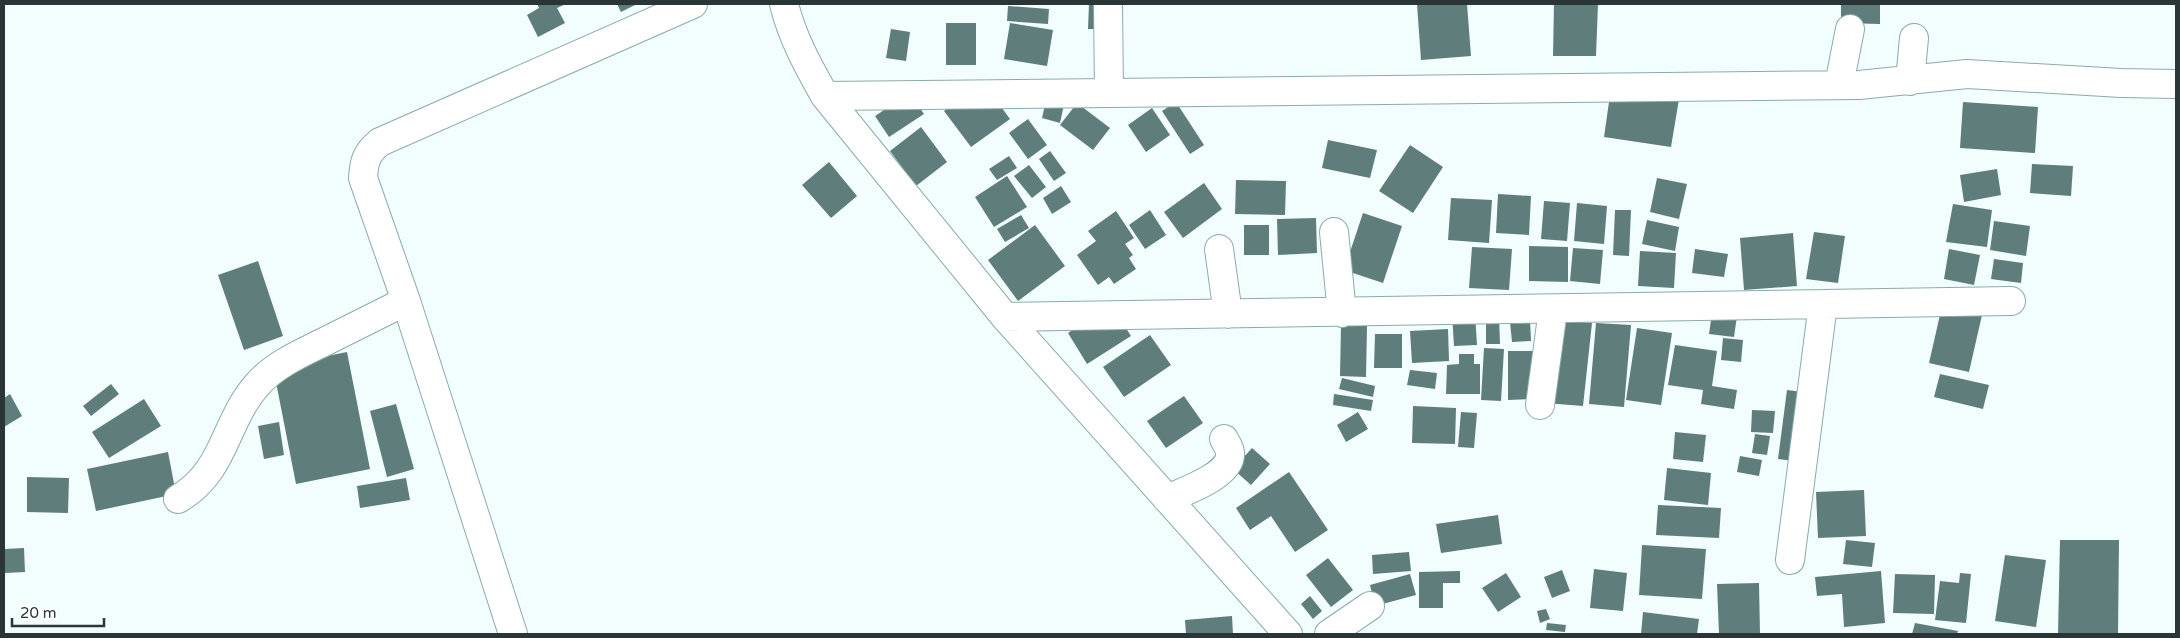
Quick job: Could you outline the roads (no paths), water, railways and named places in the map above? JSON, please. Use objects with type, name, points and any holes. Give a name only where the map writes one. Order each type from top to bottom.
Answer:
[{"type":"street","points":[[513,634],[406,301],[363,178],[364,160],[371,149],[380,142],[693,4]]},
{"type":"street","points":[[784,4],[789,25],[797,43],[825,96],[1005,317],[1288,634]]},
{"type":"street","points":[[1108,4],[1109,93]]},
{"type":"street","points":[[1839,85],[1850,28]]},
{"type":"street","points":[[1910,81],[1914,38]]},
{"type":"street","points":[[825,96],[1839,85],[1910,81],[1967,74],[2121,83],[2176,84]]},
{"type":"street","points":[[1334,232],[1342,313]]},
{"type":"street","points":[[1219,249],[1228,314]]},
{"type":"street","points":[[178,499],[191,491],[208,474],[240,407],[257,384],[274,370],[299,355],[406,301]]},
{"type":"street","points":[[1005,317],[1553,310],[2011,301]]},
{"type":"street","points":[[1790,560],[1823,304]]},
{"type":"street","points":[[1540,405],[1553,310]]},
{"type":"street","points":[[1167,499],[1221,472],[1229,462],[1231,452],[1224,439]]},
{"type":"street","points":[[1329,634],[1370,606]]}]
